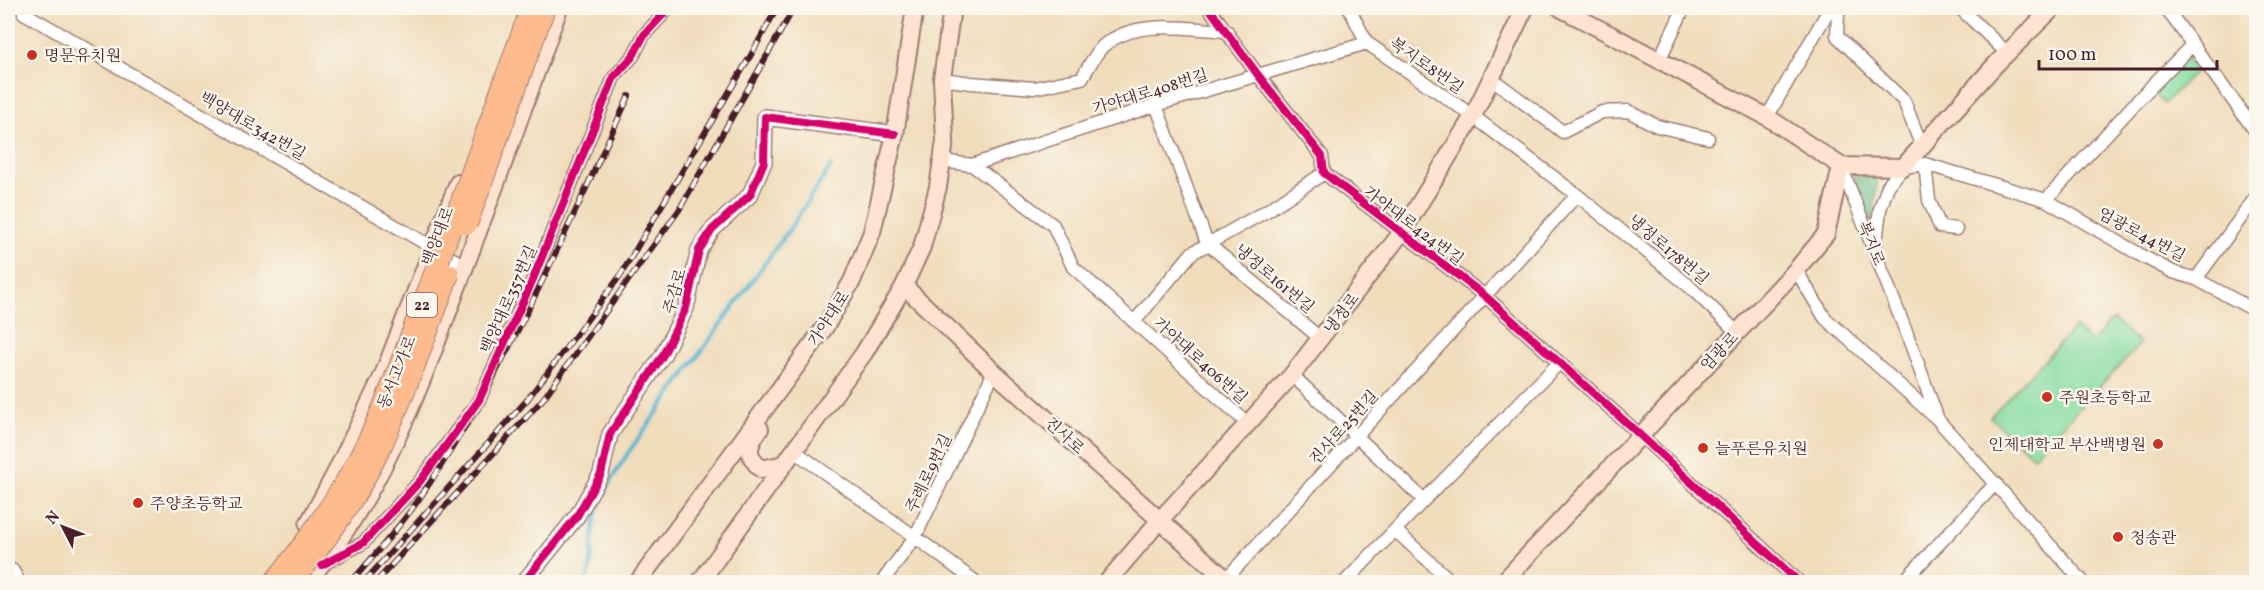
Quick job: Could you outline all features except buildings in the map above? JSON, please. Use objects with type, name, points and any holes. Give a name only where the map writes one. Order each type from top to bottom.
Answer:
[{"type":"highway","name":"동서고가로","points":[[274,582],[304,546],[344,485],[367,442],[445,246],[531,8]]},
{"type":"highway","name":"동서고가로","points":[[292,582],[314,557],[354,496],[381,445],[428,329],[545,8]]},
{"type":"main road","name":"백양대로","points":[[268,582],[312,519],[383,375],[522,8]]},
{"type":"main road","points":[[307,582],[322,565],[365,502],[396,443],[428,366],[559,8]]},
{"type":"main road","name":"가야대로","points":[[638,582],[825,327],[852,281],[872,232],[895,134],[915,8]]},
{"type":"main road","points":[[700,582],[864,353],[904,286],[922,247],[939,187],[945,141],[942,79],[952,8]]},
{"type":"main road","name":"냉정로","points":[[1107,582],[1292,375],[1322,339],[1402,232],[1473,116],[1525,8]]},
{"type":"main road","points":[[1560,8],[1767,117],[1841,166],[1903,167],[2007,53],[2053,8]]},
{"type":"main road","name":"엄광로","points":[[1510,580],[1640,435],[1796,270],[1826,234],[1841,166]]},
{"type":"main road","name":"진사로","points":[[904,286],[994,372],[1160,520],[1221,580]]},
{"type":"main road","points":[[788,457],[761,469],[753,462],[749,452],[755,435],[786,390],[792,371]]},
{"type":"street","name":"백양대로357번길","points":[[322,565],[363,543],[421,480],[479,400],[533,279],[614,77],[633,56],[644,35],[669,8]]},
{"type":"street","points":[[1209,8],[1322,156],[1324,173]]},
{"type":"street","name":"복지로8번길","points":[[1349,8],[1367,44],[1473,116]]},
{"type":"street","points":[[1659,60],[1684,8]]},
{"type":"street","points":[[1767,117],[1831,8],[1838,13],[1837,36],[1904,101],[1922,147]]},
{"type":"street","points":[[1960,8],[2007,53]]},
{"type":"street","points":[[2166,8],[2256,132]]},
{"type":"street","name":"백양대로342번길","points":[[24,13],[465,266]]},
{"type":"street","points":[[942,79],[1034,88],[1082,78],[1103,47],[1134,29],[1172,28],[1227,31]]},
{"type":"street","name":"가야대로408번길","points":[[942,161],[972,165],[1156,105],[1367,44]]},
{"type":"street","points":[[2046,200],[2116,123],[2192,45]]},
{"type":"street","points":[[1491,78],[1563,132],[1602,112],[1628,111],[1657,126],[1708,138]]},
{"type":"street","name":"냉정로161번길","points":[[1156,105],[1207,243],[1322,339]]},
{"type":"street","name":"냉정로178번길","points":[[1473,116],[1577,195],[1689,286],[1737,332]]},
{"type":"street","name":"주감로","points":[[524,582],[577,516],[601,474],[610,434],[663,355],[686,308],[699,250],[712,230],[750,195],[764,162],[765,117],[895,134]]},
{"type":"street","points":[[1925,164],[1929,200],[1940,227],[1956,229]]},
{"type":"street","name":"엄광로44번길","points":[[1903,167],[1925,164],[2046,200],[2163,267],[2196,279],[2256,311]]},
{"type":"street","name":"가야대로406번길","points":[[972,165],[1053,225],[1073,267],[1247,423]]},
{"type":"street","name":"복지로","points":[[1841,166],[1938,420],[2083,582]]},
{"type":"street","points":[[1875,252],[1880,209],[1888,186],[1903,167]]},
{"type":"street","name":"냉정로161번길","points":[[1207,243],[1268,210],[1324,173]]},
{"type":"street","name":"가야대로424번길","points":[[1324,173],[1485,296],[1640,435],[1798,582]]},
{"type":"street","points":[[1485,296],[1577,195]]},
{"type":"street","points":[[2196,279],[2255,203]]},
{"type":"street","name":"가야대로406번길","points":[[1134,322],[1192,253],[1207,243]]},
{"type":"street","points":[[1796,270],[1825,318],[1938,420]]},
{"type":"street","name":"진사로25번길","points":[[1221,580],[1357,437],[1485,296]]},
{"type":"street","points":[[1345,582],[1559,363]]},
{"type":"street","name":"주례로9번길","points":[[882,582],[915,537],[994,372]]},
{"type":"street","points":[[1292,375],[1424,500]]},
{"type":"street","points":[[788,457],[915,537],[976,582]]},
{"type":"street","points":[[1903,582],[1996,483]]},
{"type":"street","points":[[1396,531],[1452,582]]},
{"type":"street","points":[[8,568],[13,571],[20,582]]},
{"type":"green space","points":[[2185,60],[2203,64],[2164,104],[2153,92]]},
{"type":"green space","points":[[1879,172],[1871,235],[1853,178]]},
{"type":"green space","points":[[2113,319],[2140,344],[2033,457],[1990,417],[2075,327],[2091,342]]},
{"type":"waterway","points":[[586,582],[596,516],[613,477],[630,450],[791,227],[831,166]]},
{"type":"railway","points":[[364,582],[527,400],[620,276],[777,8]]},
{"type":"railway","points":[[376,582],[543,399],[679,210],[794,8]]},
{"type":"railway","points":[[351,582],[417,502],[478,405],[531,304],[629,96]]},
{"type":"cycle path","points":[[322,565],[363,543],[421,480],[479,400],[533,279],[614,77],[633,56],[644,35],[669,8]]},
{"type":"cycle path","points":[[1209,8],[1322,156],[1324,173],[1485,296],[1799,582]]},
{"type":"cycle path","points":[[524,582],[577,516],[601,474],[610,434],[663,355],[686,308],[699,250],[712,230],[750,195],[764,162],[765,117],[895,134]]},
{"type":"place","name":"명문유치원","points":[[32,55]]},
{"type":"place","name":"주원초등학교","points":[[2047,397]]},
{"type":"place","name":"인제대학교 부산백병원","points":[[2158,444]]},
{"type":"place","name":"늘푸른유치원","points":[[1703,448]]},
{"type":"place","name":"주양초등학교","points":[[138,503]]},
{"type":"place","name":"청송관","points":[[2118,537]]}]
